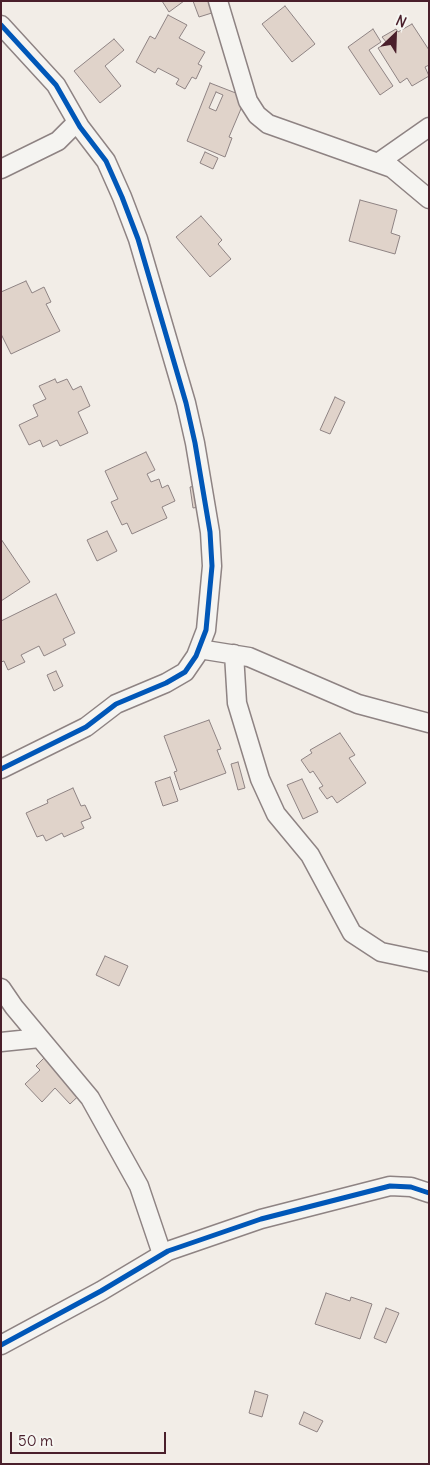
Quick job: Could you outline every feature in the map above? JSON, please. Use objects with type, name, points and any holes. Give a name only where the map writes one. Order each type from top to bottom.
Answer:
[{"type":"street","points":[[218,1],[248,101],[257,115],[268,124],[379,162],[399,173],[429,199]]},
{"type":"street","points":[[1,26],[56,85],[77,122],[106,161],[135,230],[170,345],[195,442],[210,532],[212,566],[207,620],[199,649],[185,672],[166,683],[116,704],[86,727],[1,769]]},
{"type":"street","points":[[1,169],[19,162],[58,141],[77,122]]},
{"type":"street","points":[[379,162],[429,127]]},
{"type":"street","points":[[199,649],[234,654],[267,663],[358,704],[429,724]]},
{"type":"street","points":[[234,654],[237,703],[260,779],[276,814],[310,854],[352,933],[381,952],[429,962]]},
{"type":"street","points":[[1,988],[90,1098],[139,1186],[162,1254]]},
{"type":"street","points":[[1,1042],[40,1038]]},
{"type":"street","points":[[1,1344],[101,1291],[162,1254],[261,1219],[390,1186],[411,1187],[429,1193]]},
{"type":"building","points":[[162,1],[184,1],[169,12]]},
{"type":"building","points":[[193,1],[211,1],[215,12],[199,17]]},
{"type":"building","points":[[285,6],[315,44],[292,62],[262,24]]},
{"type":"building","points":[[168,15],[187,25],[179,38],[205,52],[198,64],[202,66],[196,79],[192,77],[185,89],[176,84],[179,79],[158,68],[155,73],[136,62],[150,36],[155,39]]},
{"type":"building","points":[[412,24],[429,50],[429,65],[425,67],[429,76],[412,86],[407,78],[400,83],[378,48],[387,43],[382,37],[396,29],[398,32]]},
{"type":"building","points":[[373,29],[381,42],[369,50],[393,86],[380,95],[348,47]]},
{"type":"building","points":[[114,39],[124,50],[105,66],[121,86],[100,103],[74,71]]},
{"type":"building","points":[[210,83],[246,97],[229,137],[232,138],[225,157],[187,141]],"holes":[[[216,92],[223,95],[216,111],[209,108]]]},
{"type":"building","points":[[205,152],[218,158],[213,169],[200,163]]},
{"type":"building","points":[[360,200],[397,210],[391,233],[400,236],[395,254],[349,241]]},
{"type":"building","points":[[201,216],[222,240],[218,244],[231,259],[210,277],[176,237]]},
{"type":"building","points":[[26,281],[32,293],[44,287],[51,302],[46,304],[60,331],[11,354],[1,334],[1,292]]},
{"type":"building","points":[[55,379],[57,383],[67,379],[73,390],[81,386],[90,406],[78,412],[88,433],[60,446],[57,440],[43,447],[40,440],[29,445],[19,425],[38,416],[33,405],[46,399],[39,386]]},
{"type":"building","points":[[335,397],[345,402],[330,434],[320,430]]},
{"type":"building","points":[[146,452],[155,470],[147,474],[151,482],[159,479],[162,488],[168,485],[175,501],[162,507],[167,518],[132,534],[127,523],[122,525],[111,502],[118,499],[105,471]]},
{"type":"building","points":[[202,485],[205,506],[193,508],[190,487]]},
{"type":"building","points":[[107,531],[117,551],[97,561],[87,540]]},
{"type":"building","points":[[1,539],[30,582],[1,601]]},
{"type":"building","points":[[56,594],[75,633],[63,639],[66,645],[44,656],[39,646],[21,655],[25,662],[8,670],[4,661],[1,662],[1,621]]},
{"type":"building","points":[[56,671],[63,686],[54,691],[47,675]]},
{"type":"building","points":[[209,720],[221,749],[217,750],[226,773],[180,790],[174,772],[177,771],[164,736]]},
{"type":"building","points":[[340,733],[355,755],[349,758],[366,783],[337,803],[332,796],[327,799],[319,788],[323,786],[313,771],[310,773],[301,760],[312,753],[310,750]]},
{"type":"building","points":[[238,762],[245,788],[238,790],[231,764]]},
{"type":"building","points":[[170,777],[178,801],[163,806],[155,782]]},
{"type":"building","points":[[302,779],[318,812],[303,819],[287,785]]},
{"type":"building","points":[[73,788],[81,806],[85,805],[91,818],[81,822],[84,828],[64,837],[62,833],[46,841],[43,835],[37,837],[26,813],[48,803],[47,800]]},
{"type":"building","points":[[105,956],[128,966],[119,986],[96,975]]},
{"type":"building","points":[[55,1047],[91,1084],[70,1104],[55,1088],[42,1102],[25,1084],[40,1070],[36,1066]]},
{"type":"building","points":[[326,1293],[350,1301],[351,1297],[372,1304],[360,1339],[315,1324]]},
{"type":"building","points":[[386,1308],[399,1313],[386,1343],[374,1338]]},
{"type":"building","points":[[255,1391],[268,1395],[262,1417],[249,1413]]},
{"type":"building","points":[[304,1412],[323,1421],[317,1432],[299,1424]]},
{"type":"cycle path","points":[[1,25],[56,85],[80,127],[106,161],[122,197],[138,239],[186,403],[195,443],[210,532],[212,566],[206,630],[196,656],[185,672],[166,683],[116,704],[86,727],[1,769]]},
{"type":"cycle path","points":[[1,1345],[101,1291],[168,1251],[261,1219],[390,1186],[411,1187],[429,1193]]}]
